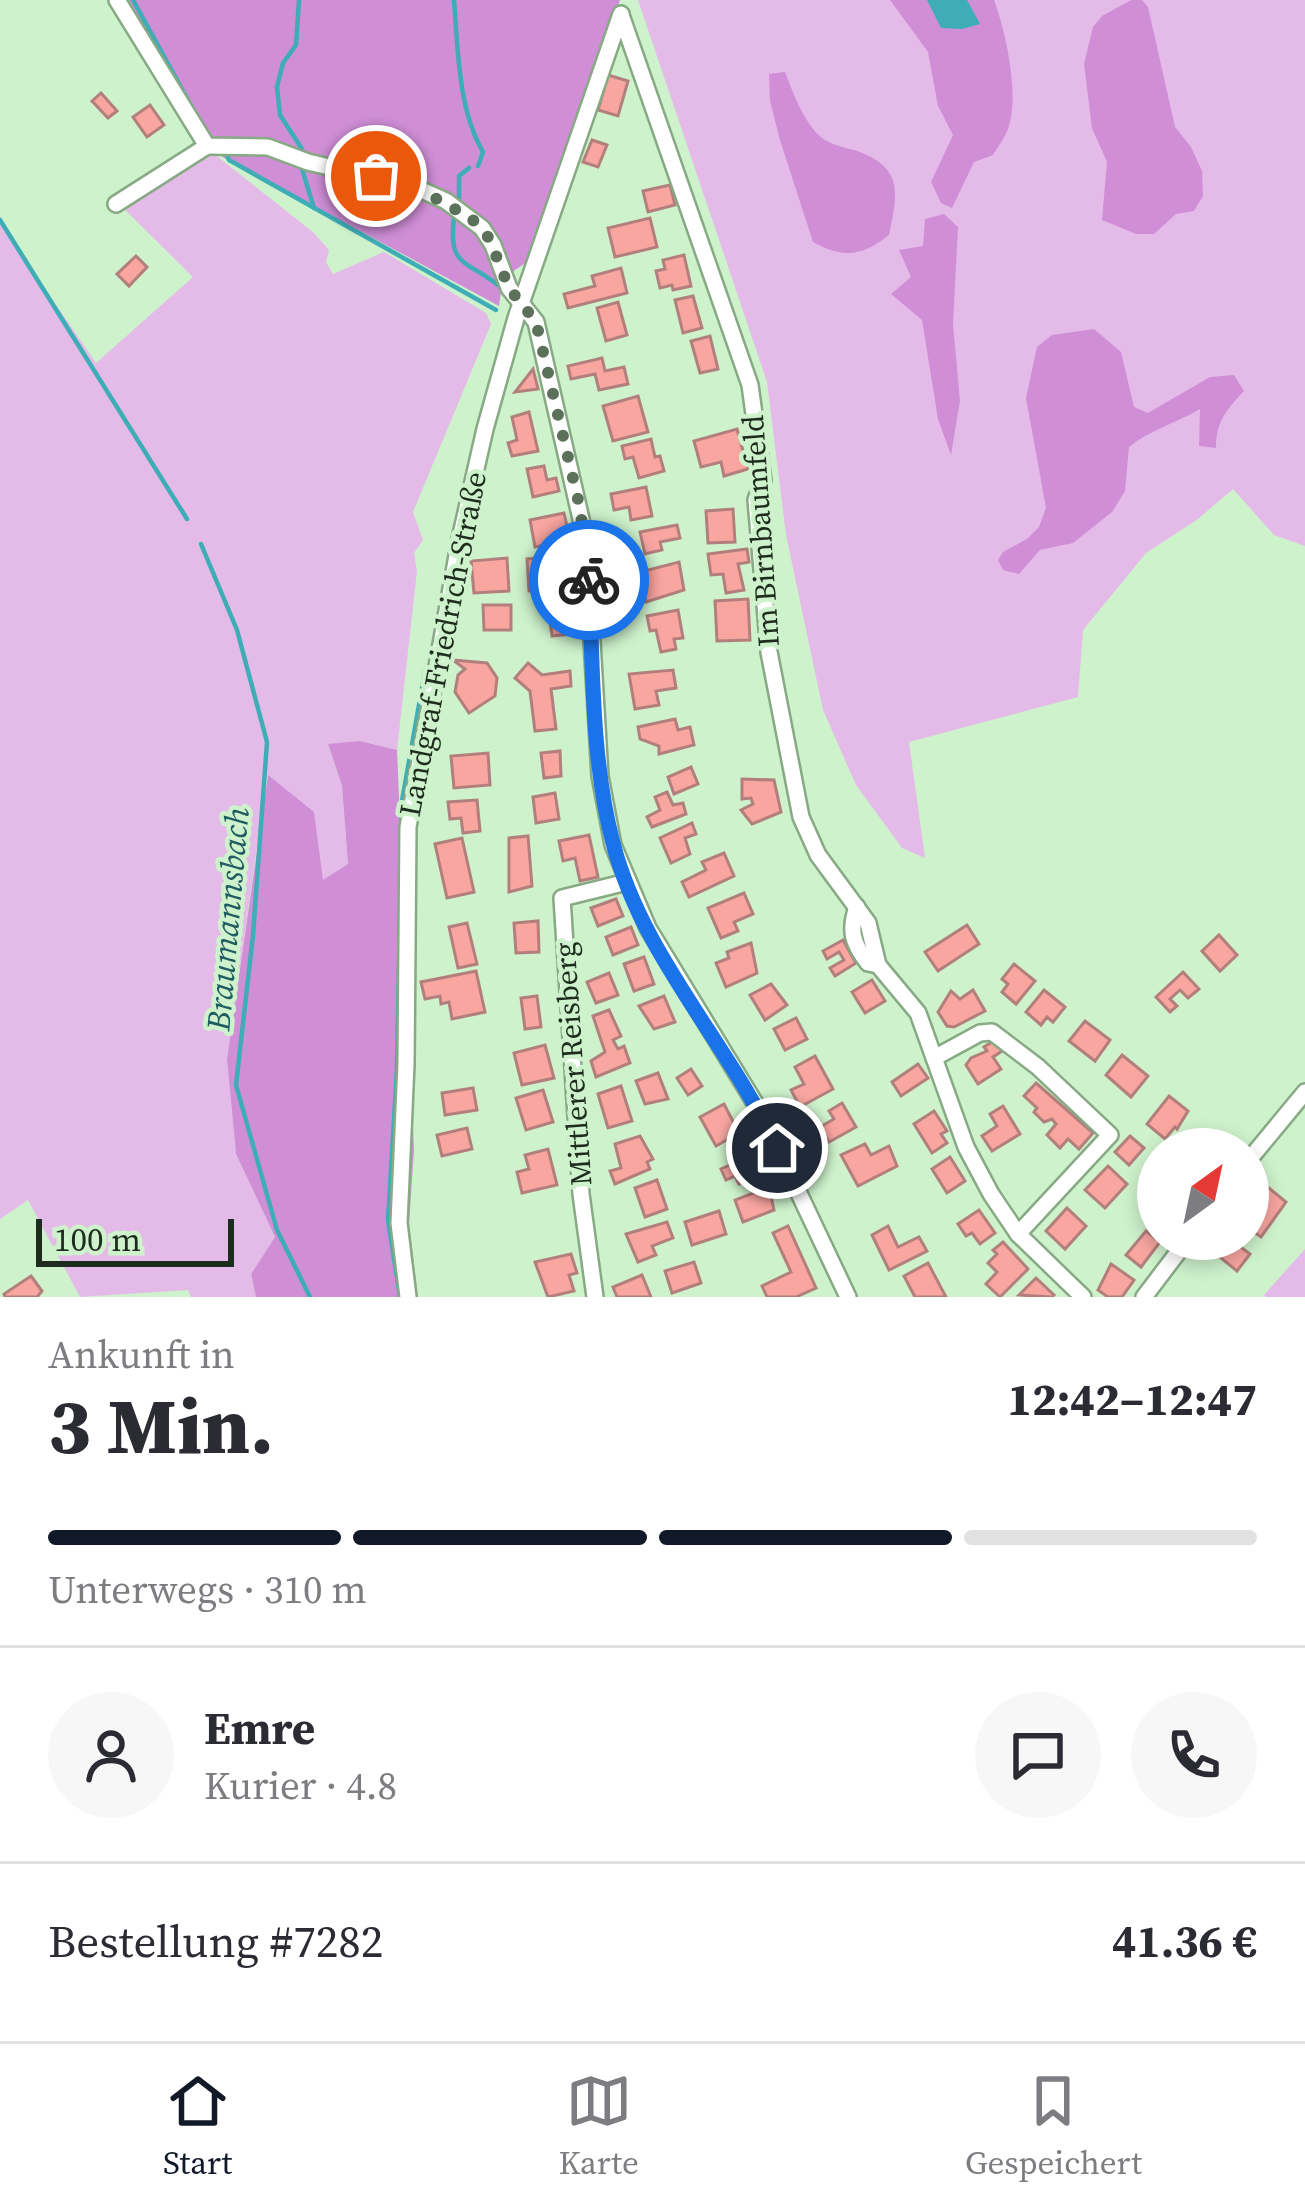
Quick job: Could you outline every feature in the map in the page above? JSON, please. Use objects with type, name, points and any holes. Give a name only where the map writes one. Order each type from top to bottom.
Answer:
[{"type":"street","points":[[117,0],[207,146]]},
{"type":"street","name":"Landgraf-Friedrich-Straße","points":[[408,1297],[399,1223],[408,827],[460,539],[485,429],[522,304],[621,14]]},
{"type":"street","name":"Im Birnbaumfeld","points":[[621,14],[750,385],[763,480],[756,500],[769,652],[801,817],[818,855],[857,907],[851,933],[868,963],[878,964],[918,1013],[966,1148],[1018,1234],[1084,1297]]},
{"type":"street","points":[[116,204],[207,146],[268,147],[308,162],[417,188],[471,218],[489,238],[509,288],[536,322],[584,524],[600,776],[613,845],[677,980],[761,1113],[848,1297]]},
{"type":"street","name":"Mittlerer Reisberg","points":[[595,1297],[581,1194],[562,898],[627,882]]},
{"type":"street","points":[[934,1058],[980,1033],[992,1032],[1038,1066],[1110,1135],[1018,1234]]},
{"type":"street","points":[[1269,1136],[1305,1092]]},
{"type":"street","points":[[1144,1297],[1172,1260]]},
{"type":"shaded area","points":[[126,0],[620,0],[527,262],[503,278],[499,306],[208,149]]},
{"type":"shaded area","points":[[638,0],[1305,0],[1305,546],[1274,535],[1233,489],[1146,553],[1083,630],[1078,697],[909,742],[925,858],[902,848],[856,785],[823,710],[786,535],[767,382]]},
{"type":"shaded area","points":[[890,0],[994,0],[999,14],[1012,82],[1008,129],[993,155],[974,162],[952,208],[941,203],[931,182],[953,135],[938,106],[928,52]]},
{"type":"shaded area","points":[[1131,0],[1142,0],[1148,7],[1175,127],[1202,171],[1203,196],[1194,211],[1176,214],[1154,234],[1136,234],[1102,220],[1107,162],[1092,128],[1084,64],[1093,27],[1102,16]]},
{"type":"shaded area","points":[[785,72],[804,116],[822,138],[872,158],[890,175],[895,195],[889,235],[870,247],[843,253],[813,242],[770,101],[769,74]]},
{"type":"shaded area","points":[[208,149],[314,233],[329,250],[326,262],[333,274],[384,252],[486,313],[491,324],[413,512],[423,540],[414,553],[417,571],[397,750],[360,741],[328,745],[342,786],[348,864],[322,881],[267,776],[227,1059],[236,1154],[275,1237],[251,1274],[256,1297],[191,1297],[188,1290],[80,1297],[28,1200],[0,1219],[0,216],[96,363],[193,277],[121,206]]},
{"type":"shaded area","points":[[944,214],[958,227],[953,324],[960,401],[951,455],[938,419],[922,320],[891,294],[911,277],[899,250],[923,246],[925,219]]},
{"type":"shaded area","points":[[1094,329],[1121,352],[1134,407],[1148,413],[1210,377],[1234,375],[1244,391],[1223,417],[1216,448],[1199,446],[1200,409],[1146,436],[1129,447],[1125,491],[1112,512],[1073,543],[1040,550],[1019,574],[1003,570],[998,560],[1003,552],[1039,527],[1046,508],[1026,398],[1037,347],[1052,335]]},
{"type":"shaded area","points":[[360,741],[397,750],[414,1150],[409,1224],[418,1297],[256,1297],[251,1274],[275,1237],[236,1154],[227,1059],[268,775],[314,812],[323,880],[348,864],[342,786],[328,744]]},
{"type":"shaded area","points":[[1305,1249],[1305,1297],[1266,1297],[1264,1295]]},
{"type":"water","points":[[927,0],[967,0],[980,24],[941,28]]},
{"type":"building","points":[[608,75],[628,81],[618,116],[598,110]]},
{"type":"building","points":[[101,93],[117,111],[108,118],[92,101]]},
{"type":"building","points":[[150,105],[164,125],[147,137],[133,117]]},
{"type":"building","points":[[592,140],[607,145],[598,167],[583,162]]},
{"type":"building","points":[[670,185],[675,205],[648,212],[643,191]]},
{"type":"building","points":[[650,218],[657,247],[615,257],[608,228]]},
{"type":"building","points":[[684,255],[691,286],[660,288],[656,271],[665,269],[663,260]]},
{"type":"building","points":[[136,256],[147,267],[129,286],[117,274]]},
{"type":"building","points":[[621,268],[627,293],[568,308],[564,294],[595,286],[592,276]]},
{"type":"building","points":[[693,296],[702,328],[683,333],[675,300]]},
{"type":"building","points":[[618,302],[627,335],[606,341],[597,308]]},
{"type":"building","points":[[710,336],[718,369],[700,373],[691,341]]},
{"type":"building","points":[[602,358],[605,371],[624,367],[628,384],[599,390],[595,374],[571,379],[568,366]]},
{"type":"building","points":[[533,369],[538,389],[515,392]]},
{"type":"building","points":[[638,396],[648,432],[613,441],[603,406]]},
{"type":"building","points":[[529,412],[538,451],[512,456],[508,443],[517,440],[512,417]]},
{"type":"building","points":[[737,429],[748,469],[724,476],[721,462],[701,467],[694,441]]},
{"type":"building","points":[[651,439],[664,471],[639,478],[633,457],[625,459],[622,446]]},
{"type":"building","points":[[544,466],[547,480],[556,478],[559,491],[533,497],[527,469]]},
{"type":"building","points":[[646,487],[652,516],[631,520],[629,507],[614,510],[611,494]]},
{"type":"building","points":[[733,509],[735,542],[708,543],[706,511]]},
{"type":"building","points":[[564,513],[570,540],[535,547],[530,520]]},
{"type":"building","points":[[677,525],[680,538],[660,542],[662,550],[645,554],[640,532]]},
{"type":"building","points":[[747,549],[749,562],[738,564],[744,590],[726,593],[723,574],[711,575],[708,554]]},
{"type":"building","points":[[553,557],[555,589],[529,591],[527,559]]},
{"type":"building","points":[[507,558],[509,591],[474,593],[471,561]]},
{"type":"building","points":[[679,562],[684,590],[646,602],[640,572]]},
{"type":"building","points":[[567,597],[572,634],[552,636],[547,600]]},
{"type":"building","points":[[748,599],[750,640],[717,641],[715,601]]},
{"type":"building","points":[[483,605],[511,605],[511,630],[484,630]]},
{"type":"building","points":[[678,610],[683,638],[674,639],[676,649],[661,652],[647,616]]},
{"type":"building","points":[[453,660],[487,663],[497,678],[495,696],[469,713],[455,692],[458,675],[465,669]]},
{"type":"building","points":[[528,663],[542,675],[570,671],[571,686],[551,689],[556,729],[535,731],[530,691],[515,678]]},
{"type":"building","points":[[673,670],[676,688],[656,691],[659,705],[635,709],[629,674]]},
{"type":"building","points":[[675,719],[678,730],[690,727],[694,745],[659,754],[659,746],[640,739],[638,727]]},
{"type":"building","points":[[560,751],[561,776],[544,778],[541,753]]},
{"type":"building","points":[[488,753],[490,785],[454,788],[451,756]]},
{"type":"building","points":[[691,767],[698,784],[674,794],[668,777]]},
{"type":"building","points":[[742,779],[774,780],[781,812],[752,824],[741,810],[753,804],[751,798],[742,799]]},
{"type":"building","points":[[667,792],[673,805],[683,803],[686,814],[652,827],[647,817],[660,810],[655,797]]},
{"type":"building","points":[[555,793],[559,819],[536,823],[533,797]]},
{"type":"building","points":[[477,800],[480,831],[463,833],[461,818],[450,819],[448,802]]},
{"type":"building","points":[[692,823],[696,834],[685,838],[690,854],[671,863],[660,838]]},
{"type":"building","points":[[589,835],[598,877],[580,881],[575,858],[563,861],[559,841]]},
{"type":"building","points":[[528,836],[532,886],[509,892],[509,838]]},
{"type":"building","points":[[462,838],[474,892],[447,898],[435,844]]},
{"type":"building","points":[[724,853],[734,876],[689,897],[682,882],[706,870],[702,862]]},
{"type":"building","points":[[744,893],[753,914],[734,922],[738,931],[721,938],[708,908]]},
{"type":"building","points":[[616,899],[623,916],[598,926],[591,908]]},
{"type":"building","points":[[538,921],[539,952],[516,953],[514,923]]},
{"type":"building","points":[[467,923],[477,964],[458,968],[449,927]]},
{"type":"building","points":[[967,925],[979,944],[938,971],[925,952]]},
{"type":"building","points":[[631,927],[638,945],[613,955],[606,937]]},
{"type":"building","points":[[1219,935],[1237,955],[1220,971],[1202,951]]},
{"type":"building","points":[[843,940],[856,963],[835,976],[830,968],[844,960],[839,952],[827,959],[823,951]]},
{"type":"building","points":[[751,943],[757,973],[726,987],[716,963],[729,958],[727,952]]},
{"type":"building","points":[[644,957],[654,984],[634,991],[624,964]]},
{"type":"building","points":[[1014,964],[1035,981],[1016,1004],[1002,992],[1008,984],[1002,979]]},
{"type":"building","points":[[476,971],[485,1012],[452,1019],[449,1002],[441,1004],[440,996],[425,999],[421,982]]},
{"type":"building","points":[[1183,972],[1199,989],[1188,998],[1180,990],[1170,999],[1177,1006],[1170,1012],[1156,997]]},
{"type":"building","points":[[609,973],[618,995],[596,1003],[587,982]]},
{"type":"building","points":[[872,980],[885,1001],[865,1013],[852,992]]},
{"type":"building","points":[[771,984],[787,1005],[765,1020],[750,995]]},
{"type":"building","points":[[973,990],[985,1011],[947,1026],[938,1012],[951,991],[960,999]]},
{"type":"building","points":[[1044,990],[1065,1007],[1053,1022],[1047,1017],[1041,1025],[1026,1012]]},
{"type":"building","points":[[537,996],[541,1027],[525,1029],[521,998]]},
{"type":"building","points":[[664,996],[675,1022],[654,1029],[639,1006]]},
{"type":"building","points":[[609,1010],[621,1036],[613,1040],[618,1049],[624,1046],[630,1063],[596,1077],[591,1061],[605,1052],[593,1016]]},
{"type":"building","points":[[796,1018],[807,1039],[785,1050],[774,1029]]},
{"type":"building","points":[[1085,1021],[1110,1040],[1095,1061],[1069,1041]]},
{"type":"building","points":[[995,1040],[1002,1051],[993,1057],[1001,1069],[978,1084],[966,1065]]},
{"type":"building","points":[[545,1045],[554,1078],[522,1085],[514,1053]]},
{"type":"building","points":[[1122,1055],[1148,1076],[1131,1097],[1106,1075]]},
{"type":"building","points":[[815,1056],[833,1089],[800,1107],[791,1090],[804,1084],[795,1067]]},
{"type":"building","points":[[918,1064],[928,1078],[901,1096],[892,1082]]},
{"type":"building","points":[[691,1069],[702,1086],[688,1095],[677,1078]]},
{"type":"building","points":[[658,1073],[668,1099],[645,1104],[636,1081]]},
{"type":"building","points":[[1036,1083],[1093,1133],[1079,1149],[1068,1139],[1060,1148],[1047,1135],[1056,1124],[1052,1119],[1044,1122],[1024,1096]]},
{"type":"building","points":[[621,1086],[632,1121],[608,1128],[598,1094]]},
{"type":"building","points":[[473,1088],[477,1110],[445,1115],[442,1093]]},
{"type":"building","points":[[543,1090],[553,1122],[526,1130],[516,1098]]},
{"type":"building","points":[[1169,1096],[1188,1111],[1178,1128],[1147,1124]]},
{"type":"building","points":[[842,1103],[856,1127],[829,1142],[820,1127],[834,1119],[829,1111]]},
{"type":"building","points":[[724,1104],[739,1133],[716,1146],[700,1117]]},
{"type":"building","points":[[1003,1106],[1020,1134],[992,1151],[982,1136],[997,1126],[990,1114]]},
{"type":"building","points":[[934,1111],[947,1131],[941,1134],[947,1143],[932,1153],[914,1124]]},
{"type":"building","points":[[467,1128],[472,1149],[442,1156],[437,1135]]},
{"type":"building","points":[[640,1136],[653,1159],[647,1162],[650,1169],[615,1184],[610,1171],[621,1168],[615,1144]]},
{"type":"building","points":[[1130,1136],[1137,1142],[1137,1156],[1129,1165],[1115,1152]]},
{"type":"building","points":[[865,1144],[871,1155],[889,1146],[897,1166],[858,1186],[841,1155]]},
{"type":"building","points":[[548,1149],[557,1185],[522,1193],[517,1172],[529,1169],[525,1155]]},
{"type":"building","points":[[750,1156],[756,1167],[745,1171],[748,1180],[739,1184],[735,1176],[726,1180],[721,1169]]},
{"type":"building","points":[[950,1157],[965,1181],[947,1193],[932,1169]]},
{"type":"building","points":[[1108,1166],[1127,1184],[1105,1208],[1085,1190]]},
{"type":"building","points":[[657,1180],[667,1209],[645,1217],[635,1188]]},
{"type":"building","points":[[769,1187],[774,1210],[743,1222],[735,1200]]},
{"type":"building","points":[[1269,1188],[1286,1202],[1269,1226]]},
{"type":"building","points":[[1067,1208],[1086,1226],[1065,1249],[1046,1231]]},
{"type":"building","points":[[979,1210],[995,1233],[980,1244],[958,1224]]},
{"type":"building","points":[[719,1211],[726,1234],[692,1245],[685,1222]]},
{"type":"building","points":[[667,1222],[673,1238],[652,1246],[656,1255],[638,1262],[626,1234]]},
{"type":"building","points":[[788,1226],[816,1288],[796,1297],[767,1297],[762,1286],[791,1272],[773,1233]]},
{"type":"building","points":[[888,1226],[898,1247],[919,1237],[927,1251],[889,1270],[872,1235]]},
{"type":"building","points":[[1003,1242],[1028,1269],[1000,1297],[986,1284],[997,1272],[988,1263],[997,1254],[993,1250]]},
{"type":"building","points":[[1137,1242],[1137,1260],[1146,1260],[1141,1267],[1126,1255]]},
{"type":"building","points":[[571,1254],[577,1273],[569,1275],[574,1291],[548,1297],[535,1262]]},
{"type":"building","points":[[1224,1260],[1245,1260],[1237,1271]]},
{"type":"building","points":[[694,1262],[701,1283],[672,1293],[665,1271]]},
{"type":"building","points":[[928,1263],[946,1297],[915,1297],[904,1276]]},
{"type":"building","points":[[1111,1264],[1134,1280],[1122,1297],[1108,1297],[1098,1290]]},
{"type":"building","points":[[642,1275],[651,1297],[617,1297],[613,1287]]},
{"type":"building","points":[[31,1276],[42,1291],[37,1297],[5,1297],[4,1294]]},
{"type":"building","points":[[1036,1278],[1054,1295],[1052,1297],[1019,1295]]},
{"type":"waterway","points":[[133,0],[194,111]]},
{"type":"waterway","points":[[299,0],[296,45],[283,63],[277,87],[280,115],[302,149]]},
{"type":"waterway","points":[[454,0],[464,98],[483,152],[478,166]]},
{"type":"waterway","points":[[225,151],[229,160],[496,310]]},
{"type":"waterway","points":[[459,201],[459,176],[469,168]]},
{"type":"waterway","points":[[302,169],[314,208]]},
{"type":"waterway","points":[[454,217],[456,253],[498,285]]},
{"type":"waterway","name":"Braumannsbach","points":[[0,220],[187,519]]},
{"type":"waterway","name":"Braumannsbach","points":[[201,544],[237,630],[267,742],[236,1085],[277,1230],[310,1297]]},
{"type":"waterway","points":[[401,825],[425,671]]},
{"type":"waterway","points":[[400,914],[388,1220],[400,1297]]},
{"type":"way so far","points":[[376,176],[417,188],[471,218],[493,245],[509,288],[536,322],[580,508],[589,580]]},
{"type":"route","points":[[589,580],[600,776],[613,845],[648,928],[761,1113],[777,1148]]}]
